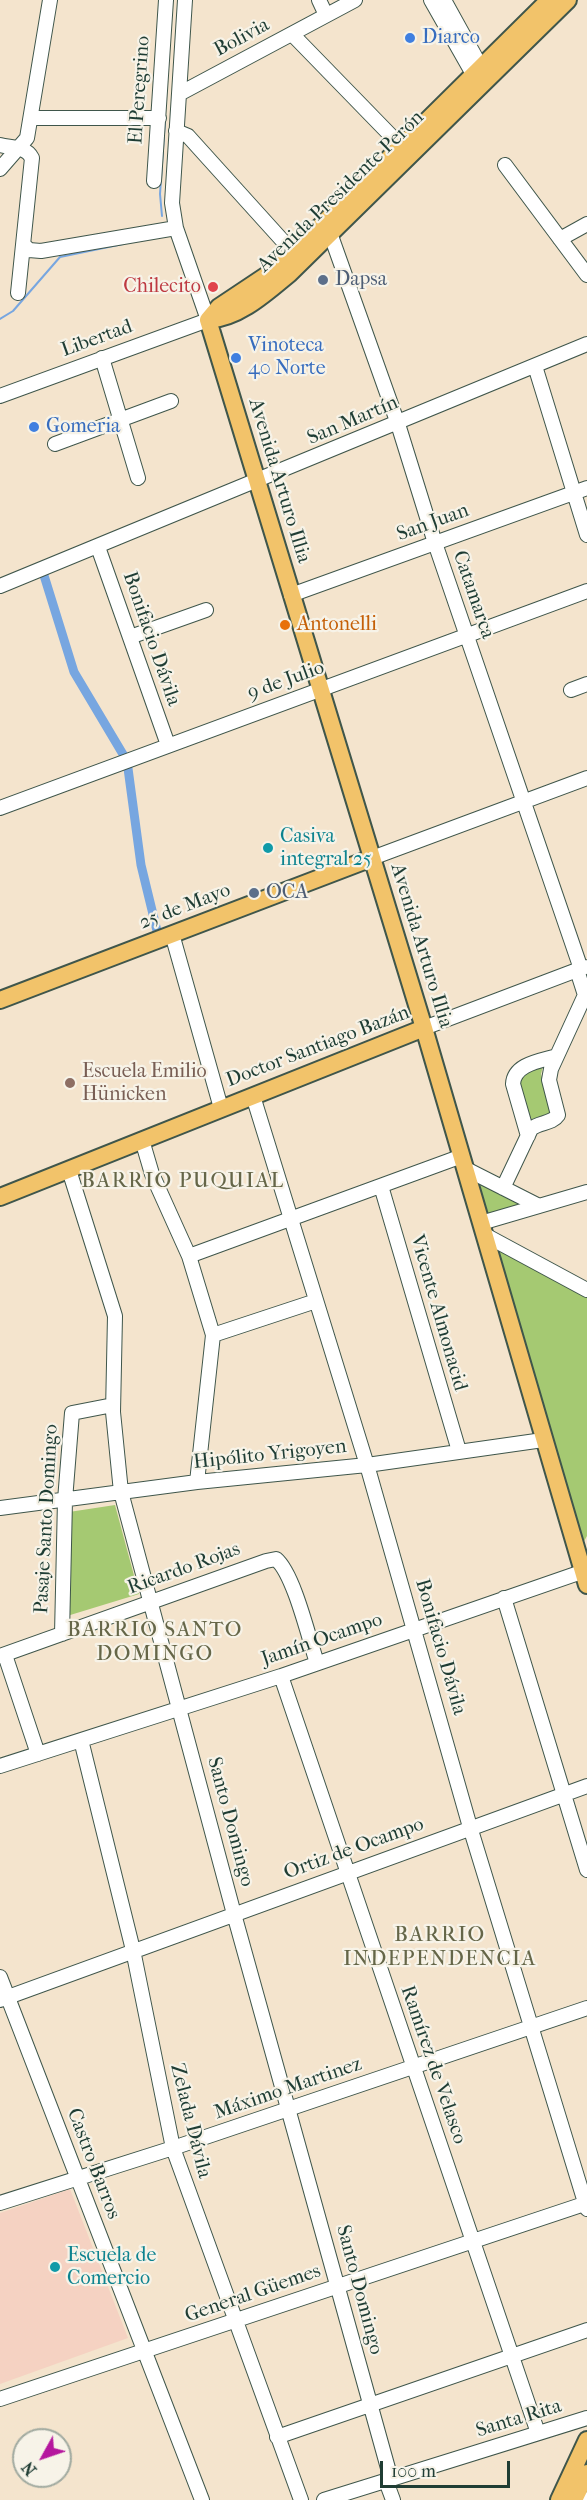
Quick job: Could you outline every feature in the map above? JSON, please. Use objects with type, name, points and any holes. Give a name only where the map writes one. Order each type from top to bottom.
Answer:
[{"type":"main road","name":"Avenida Presidente Perón","points":[[297,257],[330,233],[482,75],[549,0]]},
{"type":"main road","name":"Avenida Presidente Perón","points":[[208,320],[223,319],[275,285],[297,257],[400,145],[568,0]]},
{"type":"main road","name":"Avenida Arturo Illia","points":[[208,320],[424,1028],[543,1440],[585,1567]]},
{"type":"main road","name":"25 de Mayo","points":[[0,1000],[372,858]]},
{"type":"main road","name":"Doctor Santiago Bazán","points":[[0,1197],[424,1028]]},
{"type":"main road","points":[[578,2499],[587,2440]]},
{"type":"main road","points":[[578,2499],[587,2473]]},
{"type":"street","points":[[0,169],[27,138],[50,0]]},
{"type":"street","name":"El Peregrino","points":[[154,182],[166,0]]},
{"type":"street","points":[[185,0],[172,203],[176,228],[208,320]]},
{"type":"street","points":[[319,0],[327,15]]},
{"type":"street","name":"Bolivia","points":[[178,97],[355,0]]},
{"type":"street","points":[[431,0],[482,75]]},
{"type":"street","points":[[444,0],[482,75]]},
{"type":"street","points":[[292,34],[400,145]]},
{"type":"street","points":[[160,100],[178,97]]},
{"type":"street","points":[[32,118],[159,118]]},
{"type":"street","points":[[176,131],[188,136],[297,257]]},
{"type":"street","points":[[0,145],[18,148],[29,153],[32,158],[18,293]]},
{"type":"street","points":[[505,165],[587,275]]},
{"type":"street","points":[[560,239],[587,224]]},
{"type":"street","points":[[24,245],[34,252],[176,228]]},
{"type":"street","name":"Catamarca","points":[[330,233],[398,424],[466,636],[582,968],[585,995],[551,1069],[549,1080],[558,1114],[553,1120],[534,1127],[528,1136]]},
{"type":"street","name":"Libertad","points":[[0,396],[208,320]]},
{"type":"street","name":"San Martín","points":[[0,586],[398,424],[587,344]]},
{"type":"street","points":[[102,358],[138,478]]},
{"type":"street","points":[[535,366],[580,491],[587,535]]},
{"type":"street","points":[[55,444],[171,401]]},
{"type":"street","name":"San Juan","points":[[291,595],[580,491]]},
{"type":"street","name":"Bonifacio Dávila","points":[[98,547],[168,745]]},
{"type":"street","name":"9 de Julio","points":[[0,808],[587,591]]},
{"type":"street","points":[[130,637],[206,610]]},
{"type":"street","points":[[571,690],[587,684]]},
{"type":"street","name":"25 de Mayo","points":[[372,858],[587,778]]},
{"type":"street","points":[[172,934],[221,1108]]},
{"type":"street","name":"Doctor Santiago Bazán","points":[[424,1028],[582,968]]},
{"type":"street","points":[[503,1188],[528,1136],[513,1078],[524,1066],[557,1056]]},
{"type":"street","name":"Bonifacio Dávila","points":[[254,1096],[367,1465],[470,1827],[586,2205]]},
{"type":"street","points":[[142,1140],[152,1174],[189,1256],[213,1335],[197,1482]]},
{"type":"street","points":[[189,1256],[381,1186],[464,1163],[503,1188],[539,1206]]},
{"type":"street","name":"Santo Domingo","points":[[69,1170],[115,1316],[114,1405],[121,1492],[234,1914],[370,2403],[393,2500]]},
{"type":"street","name":"Vicente Almonacid","points":[[381,1186],[459,1451]]},
{"type":"street","points":[[483,1229],[539,1206],[587,1192]]},
{"type":"street","points":[[483,1229],[587,1290]]},
{"type":"street","points":[[213,1335],[316,1301]]},
{"type":"street","name":"Pasaje Santo Domingo","points":[[62,1634],[65,1500],[72,1413],[114,1405]]},
{"type":"street","name":"Hipólito Yrigoyen","points":[[0,1508],[197,1482],[367,1465],[543,1440]]},
{"type":"street","name":"Ricardo Rojas","points":[[2,1656],[276,1559],[284,1565],[317,1663]]},
{"type":"street","name":"Jamín Ocampo","points":[[0,1766],[281,1676],[504,1598],[585,1567]]},
{"type":"street","points":[[504,1598],[587,1870]]},
{"type":"street","points":[[2,1656],[38,1754]]},
{"type":"street","name":"Ramírez de Velasco","points":[[281,1676],[538,2433]]},
{"type":"street","name":"Zelada Dávila","points":[[81,1740],[133,1950],[173,2148],[301,2500]]},
{"type":"street","name":"Ortiz de Ocampo","points":[[4,1999],[346,1872],[587,1786]]},
{"type":"street","name":"Castro Barros","points":[[0,1977],[4,1999],[77,2178],[202,2500]]},
{"type":"street","name":"Máximo Martinez","points":[[0,2203],[289,2110],[587,2008]]},
{"type":"street","name":"General Güemes","points":[[0,2399],[586,2205]]},
{"type":"street","points":[[277,2437],[587,2330]]},
{"type":"street","name":"Santa Rita","points":[[324,2500],[587,2418]]},
{"type":"shaded area","points":[[70,2189],[128,2338],[0,2384],[0,2213]]},
{"type":"green space","points":[[543,1066],[541,1074],[551,1113],[529,1120],[519,1083],[524,1073]]},
{"type":"green space","points":[[478,1181],[522,1205],[486,1214]]},
{"type":"green space","points":[[496,1249],[587,1297],[587,1536],[583,1543]]},
{"type":"green space","points":[[115,1505],[139,1594],[67,1616],[69,1512]]},
{"type":"waterway","points":[[162,216],[160,194],[165,120]]},
{"type":"waterway","points":[[0,319],[13,311],[60,257],[123,244]]},
{"type":"waterway","points":[[42,569],[74,672],[127,761],[141,865],[159,939]]},
{"type":"place","name":"Diarco","points":[[410,38]]},
{"type":"place","name":"Dapsa","points":[[323,280]]},
{"type":"place","name":"Chilecito","points":[[213,287]]},
{"type":"place","name":"Vinoteca 40 Norte","points":[[236,358]]},
{"type":"place","name":"Gomeria","points":[[34,427]]},
{"type":"place","name":"Antonelli","points":[[285,625]]},
{"type":"place","name":"Casiva integral 25","points":[[268,848]]},
{"type":"place","name":"OCA","points":[[254,893]]},
{"type":"place","name":"Escuela Emilio Hünicken","points":[[70,1083]]},
{"type":"place","name":"Escuela de Comercio","points":[[55,2267]]},
{"type":"district","name":"BARRIO PUQUIAL","points":[[183,1182]]},
{"type":"district","name":"BARRIO SANTO DOMINGO","points":[[155,1643]]},
{"type":"district","name":"BARRIO INDEPENDENCIA","points":[[440,1948]]}]
